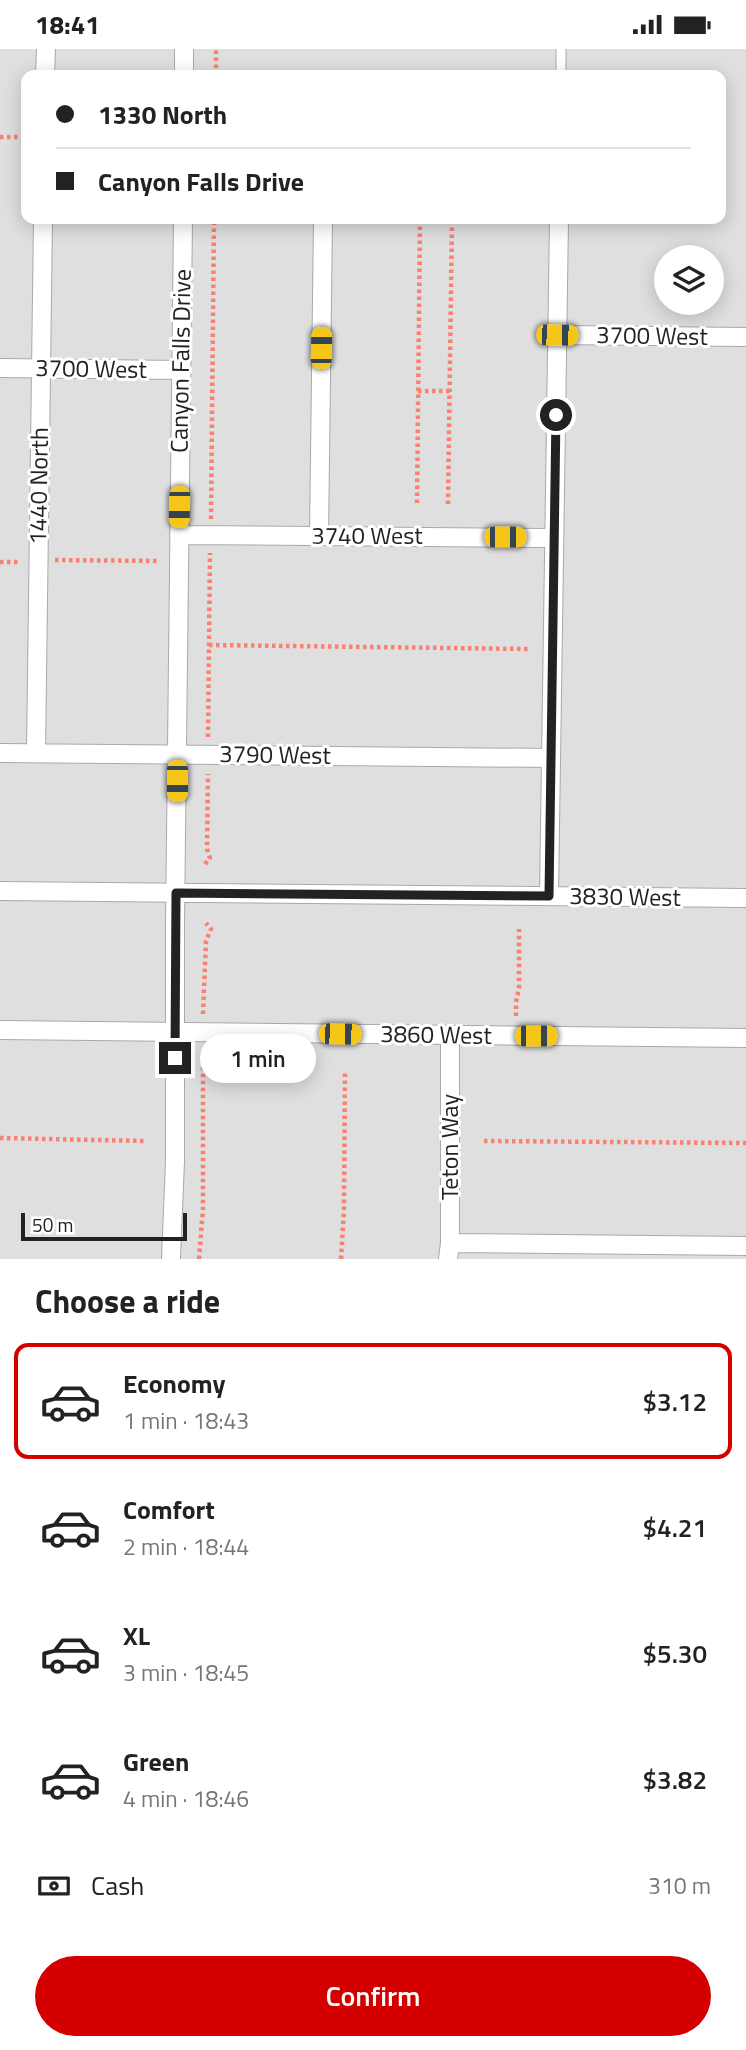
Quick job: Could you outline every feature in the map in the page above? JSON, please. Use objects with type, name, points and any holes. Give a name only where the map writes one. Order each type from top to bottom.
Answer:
[{"type":"street","points":[[45,70],[46,49]]},
{"type":"street","points":[[184,49],[184,70]]},
{"type":"street","name":"1440 North","points":[[36,753],[43,224]]},
{"type":"street","name":"Canyon Falls Drive","points":[[171,1259],[175,1186],[183,224]]},
{"type":"street","points":[[319,536],[323,224]]},
{"type":"street","points":[[549,896],[559,224]]},
{"type":"street","name":"3700 West","points":[[557,335],[746,337]]},
{"type":"street","name":"3700 West","points":[[0,368],[181,370]]},
{"type":"street","name":"3740 West","points":[[179,535],[554,538]]},
{"type":"street","name":"3790 West","points":[[0,753],[551,758]]},
{"type":"street","name":"3830 West","points":[[0,891],[746,898]]},
{"type":"street","name":"3860 West","points":[[0,1030],[746,1038]]},
{"type":"street","name":"Teton Way","points":[[449,1251],[450,1035]]},
{"type":"street","points":[[449,1251],[746,1246]]},
{"type":"lane","points":[[561,49],[561,70]]},
{"type":"path","points":[[216,49],[216,70]]},
{"type":"path","points":[[0,137],[21,137]]},
{"type":"path","points":[[211,521],[215,224]]},
{"type":"path","points":[[417,503],[420,224]]},
{"type":"path","points":[[448,504],[452,224]]},
{"type":"path","points":[[418,391],[450,391]]},
{"type":"path","points":[[205,864],[210,857],[207,849],[210,549]]},
{"type":"path","points":[[51,560],[160,561]]},
{"type":"path","points":[[0,562],[26,563]]},
{"type":"path","points":[[209,646],[529,649]]},
{"type":"path","points":[[199,1259],[203,1209],[205,957],[207,934],[211,929],[206,923]]},
{"type":"path","points":[[516,1024],[519,929]]},
{"type":"path","points":[[341,1259],[345,1069]]},
{"type":"path","points":[[0,1138],[144,1142]]},
{"type":"path","points":[[484,1141],[746,1143]]},
{"type":"shaded area","points":[[0,49],[746,49],[746,1259],[0,1259]]},
{"type":"route","points":[[175,1058],[176,893],[549,896],[556,415]]}]
